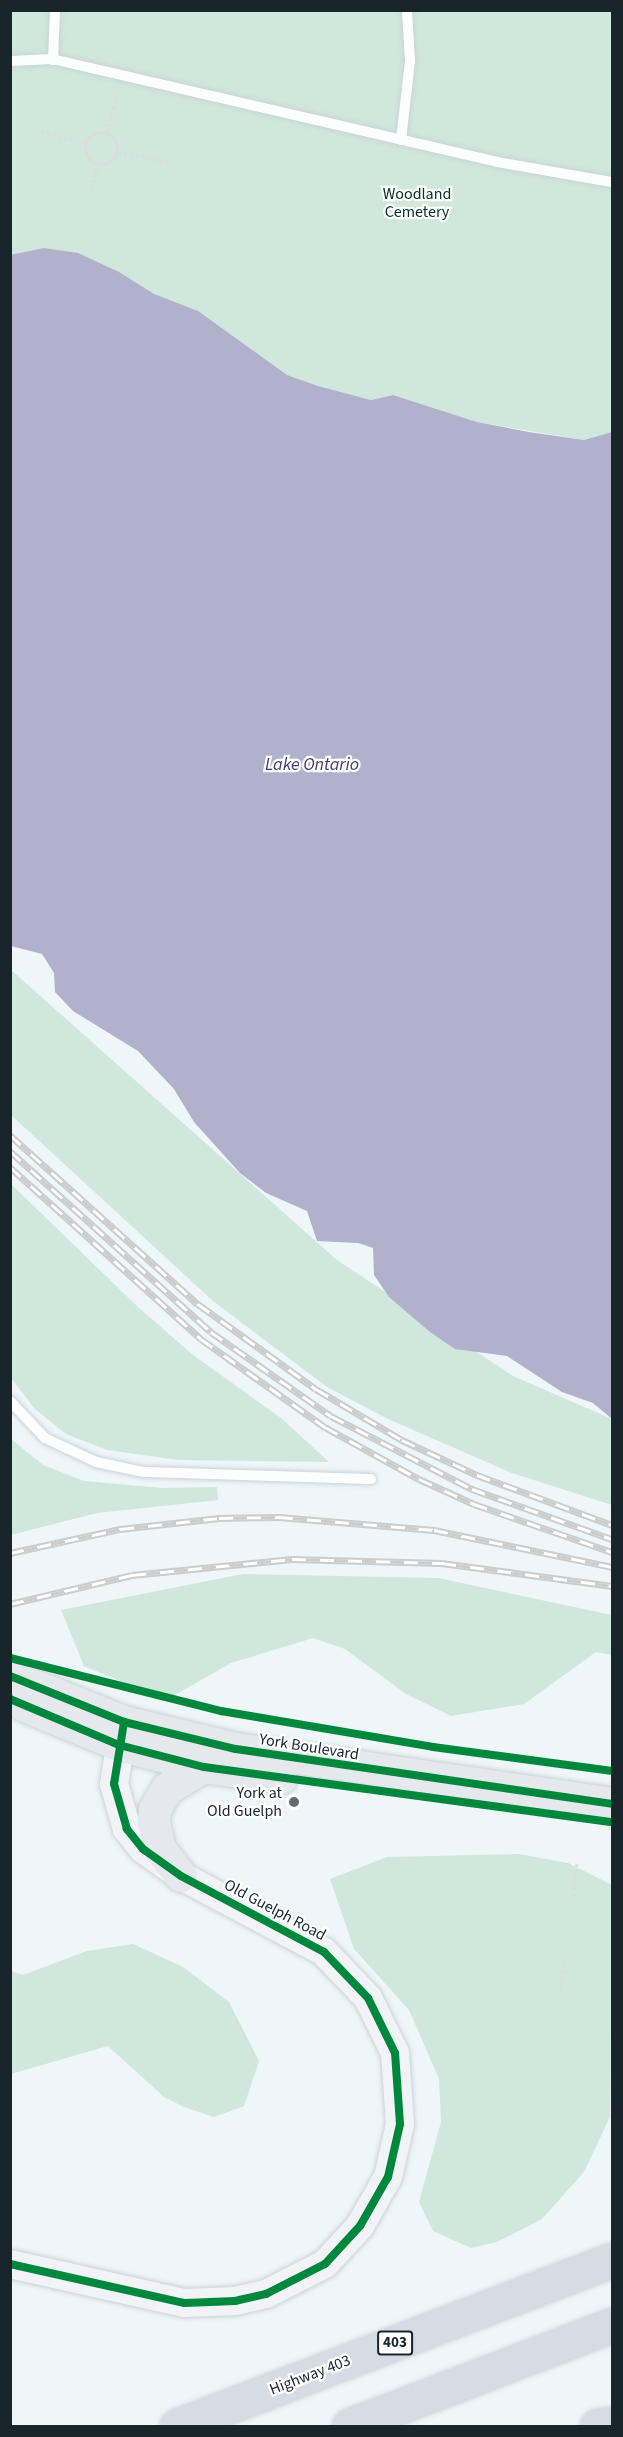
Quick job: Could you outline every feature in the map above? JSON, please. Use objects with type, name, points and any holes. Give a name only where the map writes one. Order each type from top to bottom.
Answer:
[{"type":"highway","points":[[303,2378],[484,2293],[612,2241]]},
{"type":"highway","name":"Highway 403","points":[[177,2427],[612,2260]]},
{"type":"highway","points":[[349,2427],[612,2325]]},
{"type":"highway","points":[[597,2427],[612,2424]]},
{"type":"main road","name":"York Boulevard","points":[[10,1677],[122,1734],[612,1804]]},
{"type":"main road","name":"York Boulevard","points":[[10,1699],[122,1734],[204,1767],[612,1822]]},
{"type":"main road","points":[[181,1876],[160,1849],[155,1810],[166,1789],[204,1767]]},
{"type":"street","name":"Old Guelph Road","points":[[10,2264],[185,2303],[235,2301],[266,2294],[325,2264],[360,2226],[388,2177],[400,2124],[395,2053],[368,1998],[324,1952],[181,1876],[143,1849],[127,1829],[114,1784],[122,1734]]},
{"type":"lane","points":[[53,60],[55,10]]},
{"type":"lane","points":[[401,140],[410,61],[408,10]]},
{"type":"lane","points":[[10,61],[53,60],[401,140],[612,182]]},
{"type":"lane","points":[[10,1401],[45,1438],[106,1464],[144,1472],[371,1479]]},
{"type":"path","points":[[107,132],[121,76]]},
{"type":"path","points":[[41,131],[85,143]]},
{"type":"path","points":[[107,132],[116,140],[118,152],[110,162],[97,164],[87,156],[85,143],[90,135],[107,132]]},
{"type":"path","points":[[118,152],[168,162]]},
{"type":"path","points":[[92,188],[97,164]]},
{"type":"path","points":[[574,1896],[577,1863]]},
{"type":"path","points":[[560,1990],[564,1963]]},
{"type":"green space","name":"Woodland Cemetery","points":[[11,11],[612,11],[612,432],[584,440],[477,422],[393,395],[371,400],[318,386],[11,281]]},
{"type":"green space","points":[[10,969],[337,1260],[513,1376],[612,1419],[612,1505],[512,1473],[388,1419],[327,1387],[213,1301],[11,1115]]},
{"type":"green space","points":[[11,1184],[139,1308],[193,1355],[281,1418],[329,1462],[178,1460],[107,1450],[66,1434],[35,1409],[11,1378]]},
{"type":"green space","points":[[11,1439],[43,1465],[84,1481],[162,1488],[217,1487],[218,1500],[97,1513],[11,1535]]},
{"type":"green space","points":[[243,1574],[438,1578],[612,1615],[612,1655],[596,1652],[524,1704],[451,1716],[406,1694],[345,1649],[313,1638],[231,1663],[166,1700],[84,1666],[61,1610]]},
{"type":"green space","points":[[519,1854],[568,1863],[612,1885],[610,2117],[584,2172],[542,2219],[497,2242],[471,2248],[433,2231],[419,2202],[441,2122],[439,2079],[409,2010],[354,1949],[330,1879],[387,1857]]},
{"type":"green space","points":[[133,1944],[183,1967],[229,2002],[259,2061],[244,2106],[214,2117],[184,2107],[164,2097],[108,2046],[11,2074],[11,1971],[23,1975],[87,1951]]},
{"type":"water","name":"Lake Ontario","points":[[44,248],[78,253],[119,272],[154,294],[198,311],[287,375],[318,386],[371,400],[393,395],[477,422],[529,432],[584,440],[612,432],[612,1419],[593,1403],[562,1392],[507,1356],[455,1349],[430,1332],[389,1297],[374,1275],[373,1248],[358,1243],[317,1241],[307,1211],[266,1193],[240,1173],[194,1122],[174,1089],[138,1051],[73,1011],[55,992],[54,973],[42,954],[11,946],[10,255]]},
{"type":"railway","points":[[10,1135],[198,1304],[316,1389],[402,1440],[477,1475],[612,1525]]},
{"type":"railway","points":[[10,1151],[211,1332],[331,1416],[472,1489],[612,1539]]},
{"type":"railway","points":[[10,1167],[201,1339],[325,1427],[419,1479],[474,1504],[612,1552]]},
{"type":"railway","points":[[10,1553],[120,1529],[219,1518],[279,1517],[434,1530],[612,1567]]},
{"type":"railway","points":[[10,1604],[132,1575],[292,1559],[442,1563],[612,1586]]},
{"type":"cycle path","points":[[10,1658],[221,1711],[433,1747],[612,1771]]},
{"type":"cycle path","points":[[10,1676],[124,1722],[236,1749],[612,1804]]},
{"type":"cycle path","points":[[10,1699],[119,1745],[204,1767],[612,1822]]},
{"type":"cycle path","points":[[10,2264],[185,2303],[235,2301],[266,2294],[325,2264],[360,2226],[388,2177],[400,2124],[395,2053],[368,1998],[324,1952],[181,1876],[143,1849],[127,1829],[114,1784],[124,1722]]},
{"type":"place","name":"York at Old Guelph","points":[[294,1802]]}]
